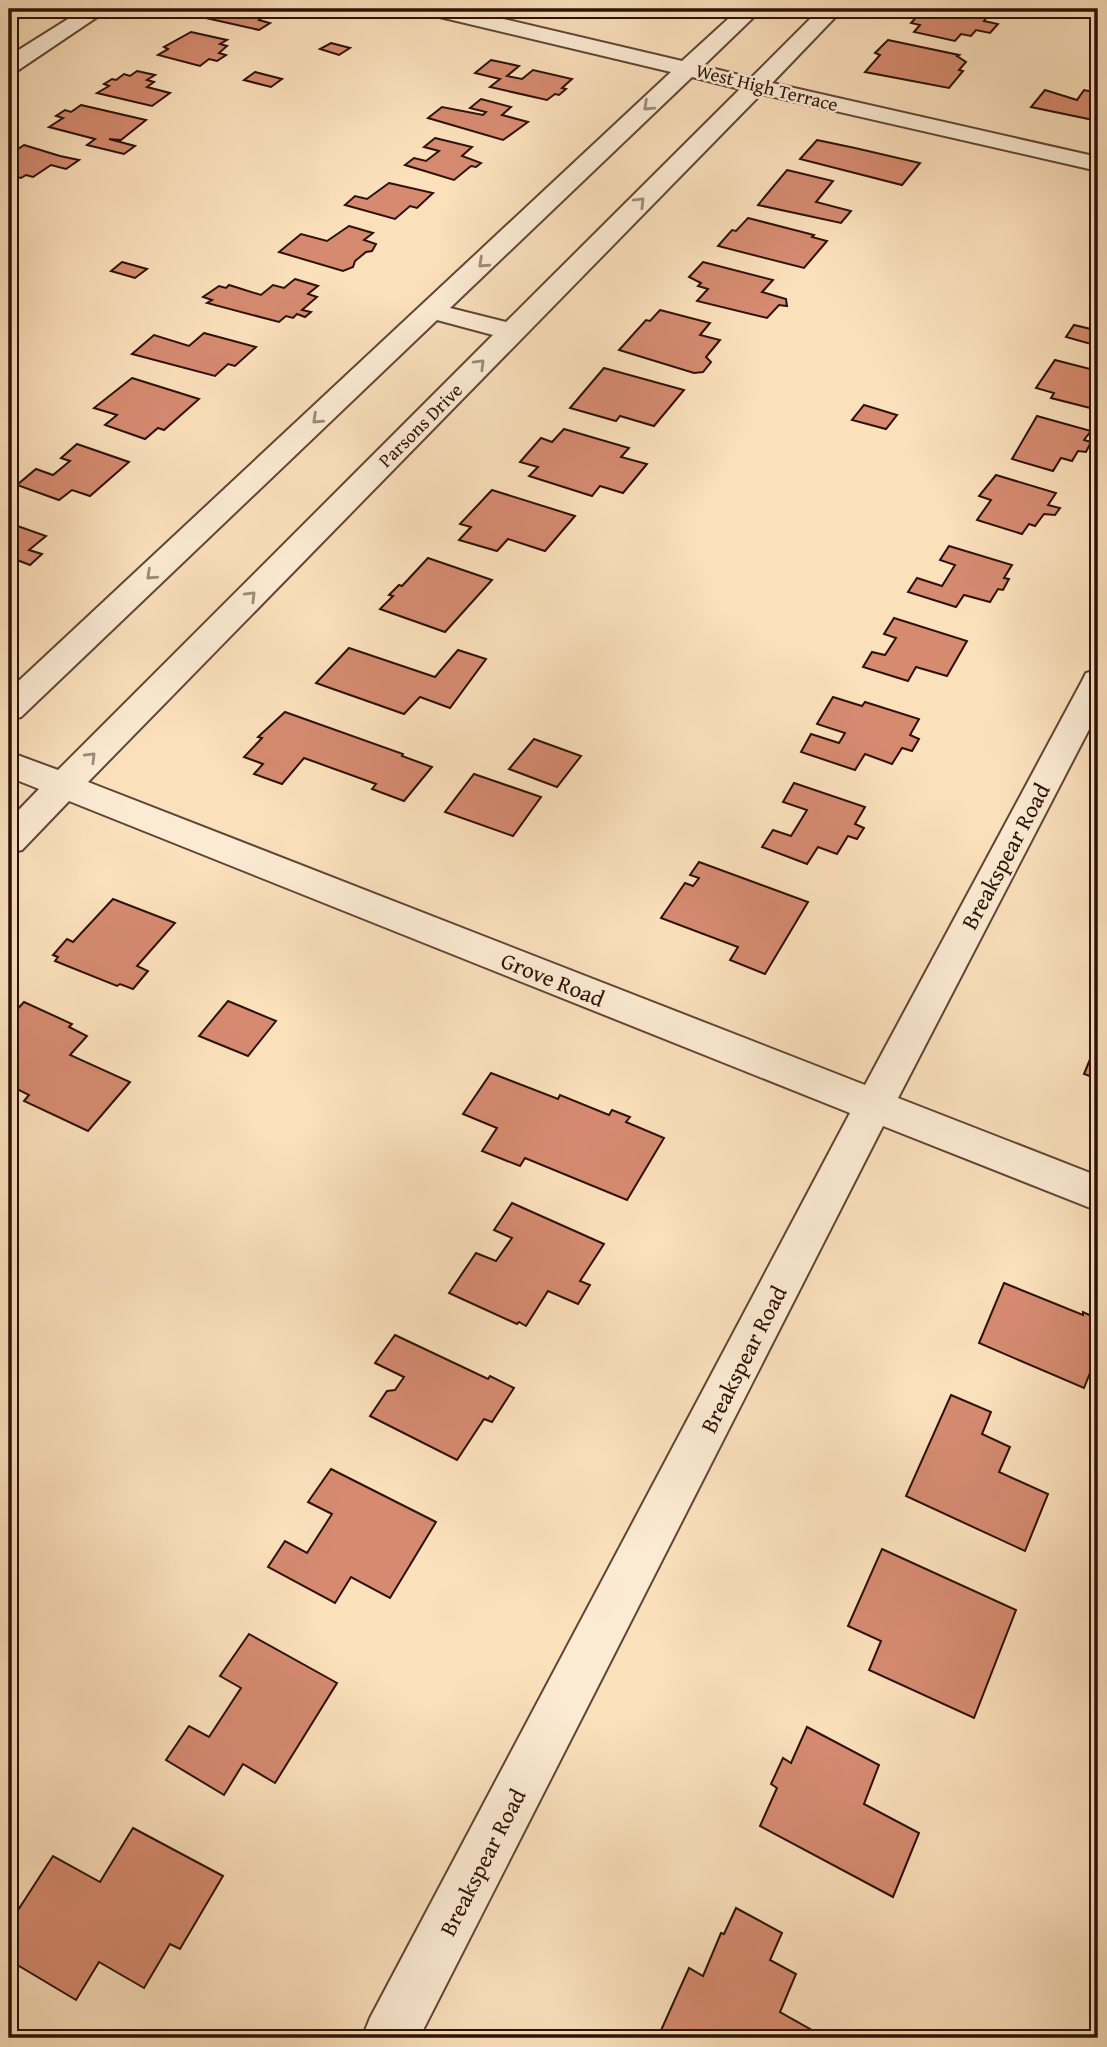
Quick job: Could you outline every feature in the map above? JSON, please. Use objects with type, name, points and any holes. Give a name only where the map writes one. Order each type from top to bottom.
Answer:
[{"type":"street","points":[[9,66],[98,9]]},
{"type":"street","name":"West High Terrace","points":[[435,9],[1098,164]]},
{"type":"street","points":[[9,709],[751,9]]},
{"type":"street","name":"Parsons Drive","points":[[9,841],[832,9]]},
{"type":"street","points":[[432,311],[512,332]]},
{"type":"street","name":"Breakspear Road","points":[[390,2038],[874,1105],[1098,681]]},
{"type":"street","name":"Grove Road","points":[[9,764],[1098,1194]]},
{"type":"building","points":[[212,9],[274,9],[259,20],[270,23],[259,30],[206,18],[217,11]]},
{"type":"building","points":[[918,9],[992,11],[984,21],[998,24],[990,33],[976,30],[971,36],[961,34],[955,41],[914,32],[920,25],[911,23],[922,11]]},
{"type":"building","points":[[191,32],[227,40],[220,44],[227,46],[219,53],[226,55],[217,61],[209,59],[200,66],[158,55],[168,49],[164,47]]},
{"type":"building","points":[[888,40],[959,55],[957,56],[966,62],[959,70],[963,71],[949,88],[865,72],[880,55],[875,53]]},
{"type":"building","points":[[331,43],[350,48],[339,55],[320,49]]},
{"type":"building","points":[[491,60],[519,66],[507,76],[522,79],[533,70],[572,79],[559,95],[555,94],[547,100],[490,87],[500,79],[475,73]]},
{"type":"building","points":[[137,71],[155,75],[147,80],[154,82],[147,87],[170,93],[152,106],[97,93],[109,86],[104,84],[112,79],[116,80],[124,74],[130,76]]},
{"type":"building","points":[[255,72],[282,79],[271,87],[244,80]]},
{"type":"building","points":[[1045,90],[1077,100],[1084,90],[1098,93],[1098,121],[1031,107]]},
{"type":"building","points":[[481,99],[511,107],[502,115],[528,122],[503,140],[428,118],[442,107],[483,115],[486,112],[470,108]]},
{"type":"building","points":[[81,105],[146,120],[121,140],[109,139],[135,146],[124,154],[87,145],[95,139],[49,127],[63,118],[56,116],[65,110],[71,112]]},
{"type":"building","points":[[435,138],[472,147],[462,156],[481,163],[476,167],[471,166],[454,180],[405,165],[414,158],[426,161],[439,151],[424,147]]},
{"type":"building","points":[[817,140],[920,163],[902,185],[800,159]]},
{"type":"building","points":[[24,145],[79,160],[66,169],[51,165],[33,177],[9,175],[9,155]]},
{"type":"building","points":[[787,170],[833,181],[816,202],[851,211],[841,223],[758,205]]},
{"type":"building","points":[[389,183],[433,193],[417,208],[410,206],[395,219],[345,205],[355,196],[367,199]]},
{"type":"building","points":[[748,218],[814,235],[812,237],[827,241],[804,268],[718,246],[732,230],[736,231]]},
{"type":"building","points":[[349,226],[373,233],[364,240],[376,244],[372,251],[366,252],[355,261],[353,267],[343,271],[279,252],[301,234],[327,241]]},
{"type":"building","points":[[122,262],[147,269],[135,278],[111,271]]},
{"type":"building","points":[[703,262],[773,280],[762,292],[786,299],[787,306],[779,305],[767,318],[697,301],[708,289],[698,286],[701,283],[689,277]]},
{"type":"building","points":[[295,279],[318,286],[308,294],[317,297],[302,310],[311,312],[305,317],[297,314],[293,318],[286,316],[279,322],[207,303],[212,300],[203,297],[219,286],[226,288],[229,285],[261,295],[273,285],[284,288]]},
{"type":"building","points":[[660,310],[710,323],[700,335],[720,340],[706,357],[711,362],[703,372],[694,373],[619,350],[646,320],[650,321]]},
{"type":"building","points":[[1098,319],[1098,346],[1066,337],[1074,325],[1091,329]]},
{"type":"building","points":[[204,333],[256,347],[235,366],[228,364],[215,376],[132,354],[154,335],[189,346]]},
{"type":"building","points":[[1055,360],[1098,371],[1098,410],[1051,398],[1054,393],[1036,388]]},
{"type":"building","points":[[604,368],[684,390],[654,426],[620,416],[616,421],[570,408]]},
{"type":"building","points":[[132,378],[199,399],[164,430],[158,428],[145,439],[105,425],[117,415],[94,408]]},
{"type":"building","points":[[864,405],[897,415],[886,429],[852,420]]},
{"type":"building","points":[[1037,416],[1091,431],[1084,440],[1091,442],[1086,452],[1078,451],[1072,461],[1061,458],[1053,471],[1012,459]]},
{"type":"building","points":[[564,429],[629,448],[621,457],[647,464],[623,493],[600,486],[592,496],[529,476],[538,467],[520,462],[541,438],[552,442]]},
{"type":"building","points":[[77,444],[129,462],[90,496],[72,490],[59,500],[17,485],[36,469],[53,475],[70,461],[61,458]]},
{"type":"building","points":[[996,475],[1056,493],[1048,505],[1060,508],[1055,515],[1044,514],[1035,526],[1029,524],[1022,534],[977,520],[991,500],[979,496]]},
{"type":"building","points":[[492,490],[575,516],[545,551],[508,539],[497,551],[459,540],[471,527],[460,524]]},
{"type":"building","points":[[9,523],[46,536],[29,550],[42,554],[30,565],[17,560],[9,568]]},
{"type":"building","points":[[949,546],[1012,565],[1004,578],[1009,579],[1003,590],[998,589],[990,602],[964,595],[956,607],[908,592],[917,578],[942,586],[955,565],[940,560]]},
{"type":"building","points":[[428,558],[492,580],[445,632],[380,609],[393,596],[389,595],[399,585],[402,586]]},
{"type":"building","points":[[894,618],[967,641],[947,676],[916,667],[908,681],[863,667],[872,652],[885,655],[896,638],[884,634]]},
{"type":"building","points":[[349,648],[435,677],[458,650],[486,659],[450,708],[420,697],[404,714],[316,683]]},
{"type":"building","points":[[833,697],[862,706],[865,702],[919,719],[910,735],[919,739],[912,751],[902,748],[892,764],[865,754],[855,770],[801,752],[811,734],[839,743],[845,733],[817,724]]},
{"type":"building","points":[[285,712],[432,767],[404,801],[372,789],[376,784],[304,758],[282,784],[254,774],[263,764],[244,757],[262,738],[258,737]]},
{"type":"building","points":[[534,739],[581,756],[557,787],[509,769]]},
{"type":"building","points":[[474,774],[541,797],[513,836],[445,812]]},
{"type":"building","points":[[794,783],[865,807],[855,824],[864,828],[857,839],[848,836],[837,854],[818,847],[807,864],[762,847],[773,830],[791,836],[807,810],[783,802]]},
{"type":"building","points":[[699,862],[808,902],[765,974],[730,960],[738,947],[661,918],[685,883],[693,886],[699,878],[690,875]]},
{"type":"building","points":[[113,899],[175,923],[137,966],[148,971],[133,989],[120,984],[117,986],[55,961],[58,957],[53,955],[67,939],[73,942]]},
{"type":"building","points":[[228,1001],[276,1021],[248,1056],[199,1036]]},
{"type":"building","points":[[24,1002],[72,1024],[69,1027],[87,1036],[70,1055],[130,1082],[88,1131],[24,1101],[29,1095],[9,1085],[9,1018]]},
{"type":"building","points":[[1098,1040],[1098,1079],[1084,1074]]},
{"type":"building","points":[[491,1073],[558,1099],[560,1095],[609,1115],[612,1110],[630,1117],[626,1122],[664,1138],[627,1200],[525,1158],[520,1166],[482,1151],[497,1128],[463,1114]]},
{"type":"building","points":[[512,1203],[604,1244],[580,1281],[590,1285],[578,1304],[548,1291],[526,1326],[449,1293],[476,1253],[496,1261],[512,1238],[494,1230]]},
{"type":"building","points":[[1004,1283],[1098,1319],[1098,1376],[1090,1373],[1084,1388],[979,1343]]},
{"type":"building","points":[[395,1335],[488,1379],[490,1376],[514,1388],[492,1422],[484,1419],[457,1460],[370,1416],[387,1391],[395,1390],[404,1377],[375,1363]]},
{"type":"building","points":[[951,1395],[991,1412],[982,1434],[1010,1447],[999,1472],[1048,1494],[1025,1551],[906,1496]]},
{"type":"building","points":[[331,1469],[436,1522],[390,1598],[351,1577],[335,1603],[268,1567],[285,1541],[307,1553],[332,1514],[308,1502]]},
{"type":"building","points":[[882,1549],[1016,1610],[974,1718],[869,1670],[881,1641],[848,1626]]},
{"type":"building","points":[[249,1634],[337,1683],[275,1783],[243,1764],[224,1795],[166,1760],[189,1726],[209,1737],[241,1688],[220,1676]]},
{"type":"building","points":[[807,1727],[879,1765],[864,1804],[919,1833],[893,1897],[760,1826],[777,1788],[771,1784],[783,1758],[791,1763]]},
{"type":"building","points":[[133,1828],[223,1876],[180,1949],[170,1944],[144,1988],[99,1962],[76,2000],[9,1960],[9,1924],[53,1856],[100,1882]]},
{"type":"building","points":[[736,1908],[782,1933],[770,1960],[796,1974],[780,2012],[826,2038],[658,2037],[689,1968],[703,1976],[721,1933],[724,1934]]}]
